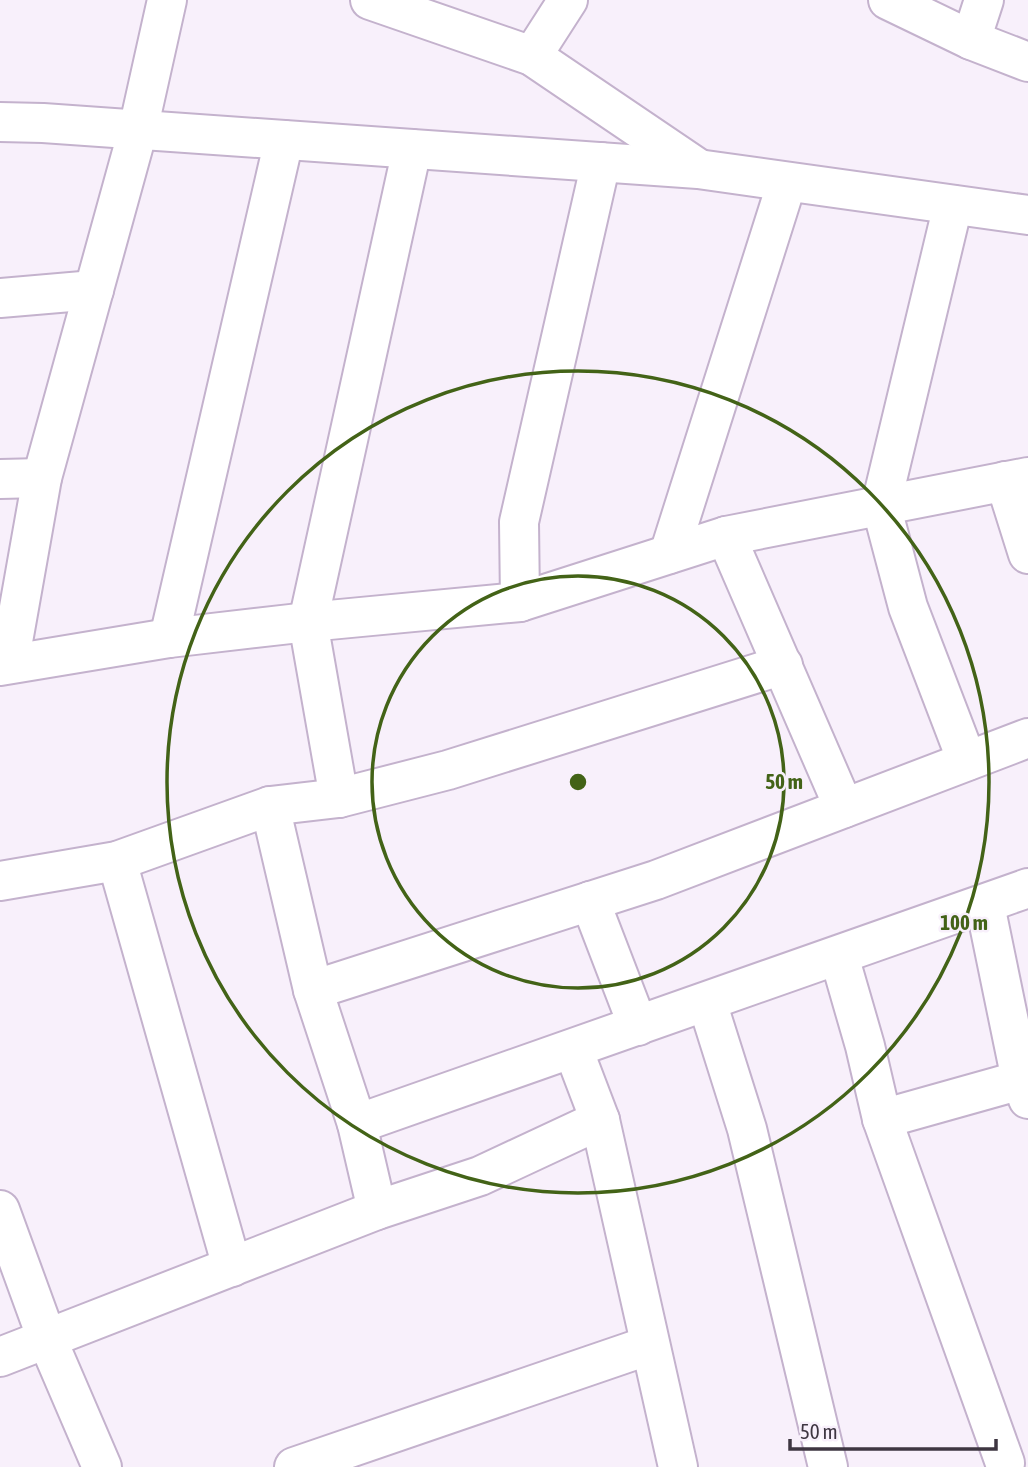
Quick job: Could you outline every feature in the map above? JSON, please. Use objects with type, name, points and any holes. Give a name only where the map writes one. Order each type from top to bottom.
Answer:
[{"type":"street","points":[[167,0],[138,130],[42,478],[5,665],[169,638],[520,602],[726,536],[1016,479],[1028,554]]},
{"type":"street","points":[[370,0],[533,56],[698,169]]},
{"type":"street","points":[[533,56],[568,0]]},
{"type":"street","points":[[888,0],[971,40],[1028,62]]},
{"type":"street","points":[[971,40],[985,0]]},
{"type":"street","points":[[0,122],[698,169],[1028,215]]},
{"type":"street","points":[[169,638],[284,140]]},
{"type":"street","points":[[339,798],[308,622],[412,149]]},
{"type":"street","points":[[520,602],[519,522],[601,162]]},
{"type":"street","points":[[669,554],[787,182]]},
{"type":"street","points":[[953,205],[881,505],[908,607],[967,761]]},
{"type":"street","points":[[0,298],[94,290]]},
{"type":"street","points":[[0,479],[42,478]]},
{"type":"street","points":[[726,536],[844,808]]},
{"type":"street","points":[[0,881],[117,861],[270,806],[339,798],[448,770],[783,665]]},
{"type":"street","points":[[313,990],[656,880],[1028,738]]},
{"type":"street","points":[[270,806],[313,990],[357,1124],[377,1210]]},
{"type":"street","points":[[117,861],[232,1266]]},
{"type":"street","points":[[357,1124],[1028,888]]},
{"type":"street","points":[[590,901],[638,1026]]},
{"type":"street","points":[[882,1119],[1024,1090],[985,905]]},
{"type":"street","points":[[839,956],[865,1046],[882,1119],[1008,1461]]},
{"type":"street","points":[[707,1002],[747,1129],[828,1467]]},
{"type":"street","points":[[573,1049],[600,1120],[678,1467]]},
{"type":"street","points":[[0,1357],[377,1210],[480,1176],[600,1120]]},
{"type":"street","points":[[0,1210],[47,1339],[103,1467]]},
{"type":"street","points":[[294,1467],[650,1345]]}]
